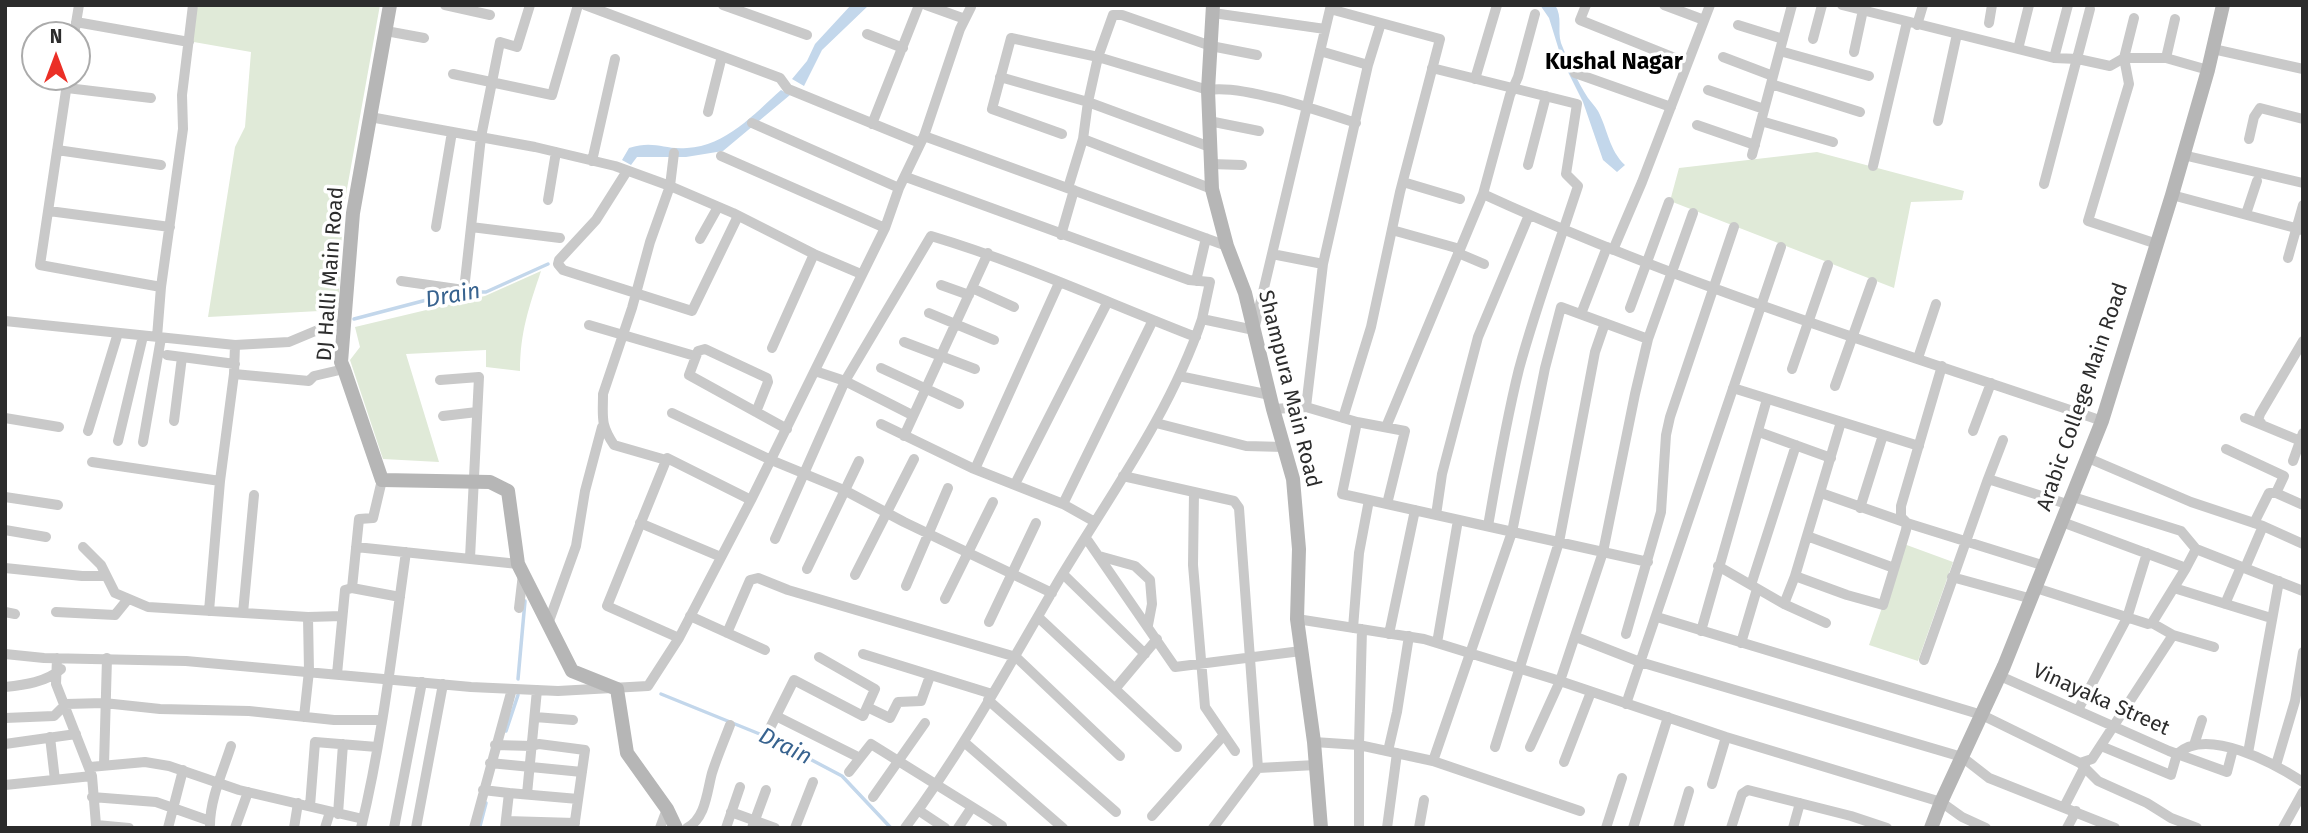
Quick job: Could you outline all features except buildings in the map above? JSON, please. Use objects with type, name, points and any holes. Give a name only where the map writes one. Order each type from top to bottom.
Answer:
[{"type":"street","points":[[143,443],[159,337],[160,287],[183,130],[182,95],[193,5]]},
{"type":"street","name":"DJ Halli Main Road","points":[[382,480],[341,362],[353,213],[390,5]]},
{"type":"street","points":[[444,5],[490,15]]},
{"type":"street","points":[[401,281],[464,290],[481,137],[500,42],[517,47],[530,5]]},
{"type":"street","points":[[453,74],[552,96],[578,5]]},
{"type":"street","points":[[585,5],[780,78],[788,89],[801,96],[872,124],[1071,189],[1227,246]]},
{"type":"street","points":[[723,5],[807,35]]},
{"type":"street","points":[[872,124],[919,5]]},
{"type":"street","points":[[926,5],[965,19]]},
{"type":"street","points":[[1475,79],[1497,5]]},
{"type":"street","points":[[1586,5],[1580,20],[1687,63]]},
{"type":"street","points":[[1664,5],[1704,20]]},
{"type":"street","points":[[1581,314],[1671,107],[1710,5]]},
{"type":"street","points":[[1697,125],[1753,150],[1792,5]]},
{"type":"street","points":[[1813,39],[1822,5]]},
{"type":"street","points":[[1842,5],[2054,58],[2078,59],[2110,66],[2124,58],[2166,58],[2208,70]]},
{"type":"street","points":[[1872,166],[1912,23],[1923,5]]},
{"type":"street","points":[[1989,23],[1992,5]]},
{"type":"street","points":[[2018,49],[2029,5]]},
{"type":"street","points":[[2054,58],[2067,5]]},
{"type":"street","name":"Arabic College Main Road","points":[[1931,828],[2000,676],[2102,421],[2172,195],[2208,70],[2223,5]]},
{"type":"street","points":[[5,654],[186,661],[512,689],[617,689],[648,686],[679,638],[751,500],[885,228],[899,188],[922,140],[960,29],[971,7]]},
{"type":"street","points":[[1202,319],[1254,330],[1330,7],[1440,39],[1403,182],[1371,327],[1343,418]]},
{"type":"street","points":[[1213,9],[1325,29]]},
{"type":"street","name":"Shampura Main Road","points":[[1213,9],[1208,90],[1212,189],[1227,246],[1245,293],[1293,479],[1299,549],[1297,619],[1314,742],[1321,828]]},
{"type":"street","points":[[2043,184],[2090,9]]},
{"type":"street","points":[[1854,52],[1863,10]]},
{"type":"street","points":[[1061,235],[1098,57],[1113,15],[1117,13],[1211,46],[1257,55]]},
{"type":"street","points":[[1386,427],[1483,194],[1535,14]]},
{"type":"street","points":[[2134,18],[2124,58],[2129,84],[2088,221],[2157,244]]},
{"type":"street","points":[[2166,58],[2175,19]]},
{"type":"street","points":[[1306,407],[1323,264],[1368,65],[1381,23]]},
{"type":"street","points":[[91,25],[189,42]]},
{"type":"street","points":[[1738,25],[1783,39]]},
{"type":"street","points":[[386,31],[424,38]]},
{"type":"street","points":[[867,34],[903,48]]},
{"type":"street","points":[[1938,121],[1956,34]]},
{"type":"street","points":[[1062,134],[992,109],[1011,38],[1098,57],[1208,90],[1223,88],[1307,107],[1356,123]]},
{"type":"street","points":[[2213,48],[2303,69]]},
{"type":"street","points":[[1320,51],[1368,65]]},
{"type":"street","points":[[1780,51],[1869,76]]},
{"type":"street","points":[[708,113],[722,56]]},
{"type":"street","points":[[1723,57],[1772,80],[1860,112]]},
{"type":"street","points":[[592,162],[615,60]]},
{"type":"street","points":[[1432,68],[1577,104],[1566,174],[1578,186],[1518,372],[1488,526]]},
{"type":"street","points":[[1575,72],[1671,107]]},
{"type":"street","points":[[1000,77],[1088,102],[1210,147]]},
{"type":"street","points":[[91,87],[150,98]]},
{"type":"street","points":[[1709,90],[1764,109]]},
{"type":"street","points":[[66,91],[40,265],[160,287]]},
{"type":"street","points":[[1528,165],[1546,96]]},
{"type":"street","points":[[2249,139],[2254,117],[2260,108],[2303,119]]},
{"type":"street","points":[[370,117],[556,152],[622,169],[718,206],[814,254],[861,274]]},
{"type":"street","points":[[1209,121],[1259,131]]},
{"type":"street","points":[[1761,121],[1833,142]]},
{"type":"street","points":[[752,123],[899,188]]},
{"type":"street","points":[[436,227],[452,132]]},
{"type":"street","points":[[1083,139],[1212,189]]},
{"type":"street","points":[[57,150],[160,165]]},
{"type":"street","points":[[548,200],[556,152]]},
{"type":"street","points":[[549,621],[576,546],[585,491],[603,427],[604,394],[650,242],[670,186],[674,153]]},
{"type":"street","points":[[720,156],[885,228]]},
{"type":"street","points":[[2183,156],[2303,183]]},
{"type":"street","points":[[1211,164],[1242,165]]},
{"type":"street","points":[[622,169],[597,220],[562,257],[558,264],[563,270],[692,311],[738,216]]},
{"type":"street","points":[[905,828],[964,742],[1156,423],[1196,337],[1210,282],[1196,281],[1061,235],[906,177]]},
{"type":"street","points":[[2246,215],[2257,181]]},
{"type":"street","points":[[1403,182],[1460,199]]},
{"type":"street","points":[[1483,194],[1563,231],[1672,274],[2102,421]]},
{"type":"street","points":[[2172,195],[2300,229]]},
{"type":"street","points":[[1630,308],[1669,202]]},
{"type":"street","points":[[2288,258],[2300,229],[2303,205]]},
{"type":"street","points":[[700,239],[718,206]]},
{"type":"street","points":[[48,211],[170,227]]},
{"type":"street","points":[[1530,747],[1560,681],[1603,552],[1648,339],[1693,213]]},
{"type":"street","points":[[1436,515],[1442,474],[1478,337],[1529,215]]},
{"type":"street","points":[[471,227],[561,238]]},
{"type":"street","points":[[1626,634],[1661,512],[1666,435],[1670,417],[1734,227]]},
{"type":"street","points":[[1392,230],[1459,251],[1484,264]]},
{"type":"street","points":[[775,539],[845,381],[931,236],[988,253],[1196,337]]},
{"type":"street","points":[[1196,281],[1206,239]]},
{"type":"street","points":[[1626,704],[1781,247]]},
{"type":"street","points":[[904,436],[988,253]]},
{"type":"street","points":[[772,348],[814,254]]},
{"type":"street","points":[[1272,254],[1323,264]]},
{"type":"street","points":[[1792,369],[1829,265]]},
{"type":"street","points":[[1836,386],[1871,282]]},
{"type":"street","points":[[975,469],[1059,283]]},
{"type":"street","points":[[941,285],[1014,307]]},
{"type":"street","points":[[1015,484],[1107,303]]},
{"type":"street","points":[[1918,358],[1936,304]]},
{"type":"street","points":[[1433,761],[1512,532],[1545,368],[1561,307],[1648,339]]},
{"type":"street","points":[[929,313],[994,340]]},
{"type":"street","points":[[5,321],[235,345],[289,342],[344,319]]},
{"type":"street","points":[[1063,504],[1153,320]]},
{"type":"street","points":[[1495,747],[1559,542],[1595,352],[1605,323]]},
{"type":"street","points":[[590,325],[695,356]]},
{"type":"street","points":[[88,431],[118,333]]},
{"type":"street","points":[[118,441],[143,335]]},
{"type":"street","points":[[2261,423],[2258,421],[2260,414],[2303,341]]},
{"type":"street","points":[[904,342],[975,369]]},
{"type":"street","points":[[209,611],[235,345]]},
{"type":"street","points":[[756,412],[768,382],[767,378],[700,349],[689,375],[756,412],[787,429]]},
{"type":"street","points":[[167,355],[309,381],[314,376],[344,369]]},
{"type":"street","points":[[174,421],[182,357]]},
{"type":"street","points":[[1907,523],[1901,517],[1901,506],[1942,366]]},
{"type":"street","points":[[881,368],[959,404]]},
{"type":"street","points":[[815,371],[845,381],[912,415]]},
{"type":"street","points":[[1179,376],[1271,402],[1306,407],[1357,422],[1405,431],[1387,504]]},
{"type":"street","points":[[440,380],[479,377],[470,558]]},
{"type":"street","points":[[1973,431],[1991,383]]},
{"type":"street","points":[[1733,388],[1919,446]]},
{"type":"street","points":[[1701,631],[1767,399]]},
{"type":"street","points":[[443,416],[477,412]]},
{"type":"street","points":[[672,413],[771,460],[844,490],[1052,593]]},
{"type":"street","points":[[5,418],[59,427]]},
{"type":"street","points":[[2245,418],[2301,439],[2298,463],[2290,462],[2276,493]]},
{"type":"street","points":[[1357,422],[1342,494],[1648,562]]},
{"type":"street","points":[[1784,604],[1796,576],[1841,422]]},
{"type":"street","points":[[1156,423],[1246,446],[1284,447]]},
{"type":"street","points":[[881,424],[975,469],[1063,504],[1095,522]]},
{"type":"street","points":[[603,427],[614,445],[666,460],[667,458],[751,500]]},
{"type":"street","points":[[1759,432],[1831,458]]},
{"type":"street","points":[[1860,508],[1883,435]]},
{"type":"street","points":[[1924,660],[2003,440]]},
{"type":"street","points":[[1741,643],[1754,587],[1796,445]]},
{"type":"street","points":[[2226,449],[2284,476]]},
{"type":"street","points":[[2088,458],[2191,502],[2258,524],[2303,544]]},
{"type":"street","points":[[855,575],[914,459]]},
{"type":"street","points":[[666,460],[607,606],[679,638]]},
{"type":"street","points":[[807,569],[859,461]]},
{"type":"street","points":[[92,462],[220,481]]},
{"type":"street","points":[[1123,476],[1234,501],[1239,508],[1258,768],[1213,828]]},
{"type":"street","points":[[1988,479],[2181,531],[2196,550],[2303,590]]},
{"type":"street","points":[[352,588],[359,519],[373,518],[382,480],[490,482],[508,491],[521,569],[519,608]]},
{"type":"street","points":[[906,586],[948,488]]},
{"type":"street","points":[[1194,492],[1193,565],[1205,707],[1236,751]]},
{"type":"street","points":[[1821,493],[1860,508],[2045,566]]},
{"type":"street","points":[[2225,604],[2243,568],[2269,493],[2276,493],[2303,505]]},
{"type":"street","points":[[243,613],[254,495]]},
{"type":"street","points":[[5,496],[58,505]]},
{"type":"street","points":[[1359,828],[1359,553],[1368,500]]},
{"type":"street","points":[[945,598],[993,502]]},
{"type":"street","points":[[1389,634],[1415,510]]},
{"type":"street","points":[[1437,643],[1458,520]]},
{"type":"street","points":[[2062,522],[2186,568]]},
{"type":"street","points":[[640,523],[721,557]]},
{"type":"street","points":[[989,622],[1036,523]]},
{"type":"street","points":[[1796,576],[1883,605],[1907,523]]},
{"type":"street","points":[[5,530],[46,537]]},
{"type":"street","points":[[1807,536],[1894,568]]},
{"type":"street","points":[[1086,538],[1175,667],[1301,651]]},
{"type":"street","points":[[83,547],[101,565],[114,593],[148,607],[308,617],[342,616]]},
{"type":"street","points":[[356,547],[470,558],[521,569],[572,671],[617,689]]},
{"type":"street","points":[[2152,623],[2196,550]]},
{"type":"street","points":[[5,785],[55,780],[104,765],[145,762],[169,765],[219,784],[310,806],[362,823],[389,678],[407,552]]},
{"type":"street","points":[[2078,710],[2127,618],[2147,553]]},
{"type":"street","points":[[1099,556],[1135,566],[1150,580],[1153,604],[1148,625]]},
{"type":"street","points":[[1718,566],[1784,604],[1826,623]]},
{"type":"street","points":[[5,568],[106,576]]},
{"type":"street","points":[[1063,574],[1145,654]]},
{"type":"street","points":[[1952,577],[2034,593],[2145,624],[2152,623],[2173,635],[2214,647]]},
{"type":"street","points":[[727,633],[750,580],[758,578],[788,590],[1016,657],[1121,756]]},
{"type":"street","points":[[2248,753],[2279,581]]},
{"type":"street","points":[[337,674],[345,590],[352,588],[400,597]]},
{"type":"street","points":[[2174,588],[2271,618]]},
{"type":"street","points":[[55,612],[115,615],[128,598]]},
{"type":"street","points":[[690,616],[765,650]]},
{"type":"street","points":[[304,717],[309,671],[308,617]]},
{"type":"street","points":[[1038,617],[1177,747]]},
{"type":"street","points":[[1657,617],[1982,715],[2082,764],[2098,781],[2147,803],[2171,818],[2197,828]]},
{"type":"street","points":[[1297,619],[1409,636],[1437,643],[1726,737],[1941,802],[1962,817],[1986,828]]},
{"type":"street","points":[[2064,807],[2082,764],[2092,759],[2173,635]]},
{"type":"street","points":[[1387,828],[1392,752],[1409,636]]},
{"type":"street","points":[[1576,637],[1640,662],[1962,757],[1989,778],[2076,811],[2095,824],[2115,828]]},
{"type":"street","points":[[1115,689],[1157,639]]},
{"type":"street","points":[[2276,765],[2295,701],[2303,652]]},
{"type":"street","points":[[863,654],[990,697],[1116,812]]},
{"type":"street","points":[[768,732],[794,680],[863,716],[875,689],[819,657]]},
{"type":"street","points":[[57,658],[56,684],[91,771],[96,826],[129,828]]},
{"type":"street","points":[[5,687],[23,685],[57,673],[74,658]]},
{"type":"street","points":[[104,765],[107,658]]},
{"type":"street","points":[[867,707],[890,718],[898,702],[921,701],[930,676]]},
{"type":"street","name":"Vinayaka Street","points":[[2000,676],[2177,754],[2182,749],[2194,746],[2212,745],[2233,749],[2276,765],[2303,782]]},
{"type":"street","points":[[394,828],[422,682]]},
{"type":"street","points":[[416,828],[443,684]]},
{"type":"street","points":[[474,828],[487,790],[494,764],[495,745],[512,689]]},
{"type":"street","points":[[617,689],[627,753],[667,808],[676,828]]},
{"type":"street","points":[[527,794],[537,690]]},
{"type":"street","points":[[1564,762],[1591,692]]},
{"type":"street","points":[[5,718],[54,716],[65,705],[104,703],[160,709],[248,711],[334,720],[382,720]]},
{"type":"street","points":[[776,716],[860,758]]},
{"type":"street","points":[[535,717],[573,720]]},
{"type":"street","points":[[1633,828],[1668,717]]},
{"type":"street","points":[[2194,746],[2202,720]]},
{"type":"street","points":[[873,797],[925,723]]},
{"type":"street","points":[[687,828],[693,825],[705,803],[712,773],[730,725]]},
{"type":"street","points":[[5,744],[76,734]]},
{"type":"street","points":[[1152,816],[1224,735]]},
{"type":"street","points":[[50,737],[55,780]]},
{"type":"street","points":[[1712,784],[1726,737]]},
{"type":"street","points":[[310,806],[315,742],[377,747]]},
{"type":"street","points":[[964,742],[1063,828]]},
{"type":"street","points":[[1314,742],[1359,745],[1433,761],[1580,811]]},
{"type":"street","points":[[325,828],[334,813],[343,744]]},
{"type":"street","points":[[495,745],[539,744],[585,750],[575,825],[505,824],[509,793]]},
{"type":"street","points":[[849,772],[871,744],[1002,826],[1000,828]]},
{"type":"street","points":[[92,797],[156,802],[209,824],[231,746]]},
{"type":"street","points":[[2101,746],[2171,775],[2177,754],[2227,772],[2233,749]]},
{"type":"street","points":[[494,764],[582,772]]},
{"type":"street","points":[[1258,768],[1316,765]]},
{"type":"street","points":[[168,828],[183,770]]},
{"type":"street","points":[[1606,828],[1622,778]]},
{"type":"street","points":[[795,828],[813,782]]},
{"type":"street","points":[[726,828],[740,788]]},
{"type":"street","points":[[753,824],[766,789]]},
{"type":"street","points":[[1731,828],[1742,794],[1748,789],[1887,828]]},
{"type":"street","points":[[487,790],[578,799]]},
{"type":"street","points":[[1678,828],[1689,791]]},
{"type":"street","points":[[235,828],[248,792]]},
{"type":"street","points":[[2283,828],[2303,792]]},
{"type":"street","points":[[1419,828],[1424,800]]},
{"type":"street","points":[[294,828],[298,803]]},
{"type":"street","points":[[1793,828],[1800,803]]},
{"type":"street","points":[[958,828],[972,807]]},
{"type":"street","points":[[660,828],[667,808]]},
{"type":"street","points":[[918,810],[945,828]]},
{"type":"street","points":[[2067,828],[2076,811]]},
{"type":"street","points":[[731,812],[753,824],[775,828]]},
{"type":"street","points":[[1848,828],[1851,816]]},
{"type":"green space","points":[[198,5],[380,5],[343,211],[338,310],[208,317],[235,147],[245,127],[251,52],[188,41]]},
{"type":"green space","points":[[1817,152],[1964,191],[1962,200],[1911,202],[1894,288],[1670,201],[1679,168]]},
{"type":"green space","points":[[541,271],[523,332],[520,371],[486,367],[486,350],[406,354],[439,462],[383,459],[350,360],[360,347],[355,327],[485,296]]},
{"type":"green space","points":[[1904,544],[1953,562],[1918,661],[1869,645]]},
{"type":"water","points":[[851,5],[869,5],[822,50],[804,86],[792,79],[807,61],[815,44]]},
{"type":"water","points":[[1540,5],[1555,5],[1561,43],[1576,78],[1598,111],[1615,153],[1625,165],[1617,172],[1603,160],[1583,102],[1562,60],[1549,18]]},
{"type":"water","points":[[781,90],[790,95],[723,151],[686,157],[637,157],[631,165],[622,160],[629,148],[638,146],[687,148],[714,141],[750,118]]},
{"type":"waterway","name":"Drain","points":[[465,292],[486,292],[548,264]]},
{"type":"waterway","name":"Drain","points":[[354,319],[457,292]]},
{"type":"waterway","name":"Drain","points":[[518,679],[525,601]]},
{"type":"waterway","name":"Drain","points":[[661,694],[772,739],[842,776],[891,828]]},
{"type":"waterway","name":"Drain","points":[[506,731],[518,695]]},
{"type":"waterway","name":"Drain","points":[[480,826],[486,803]]},
{"type":"district","name":"Kushal Nagar","points":[[1614,63]]}]
